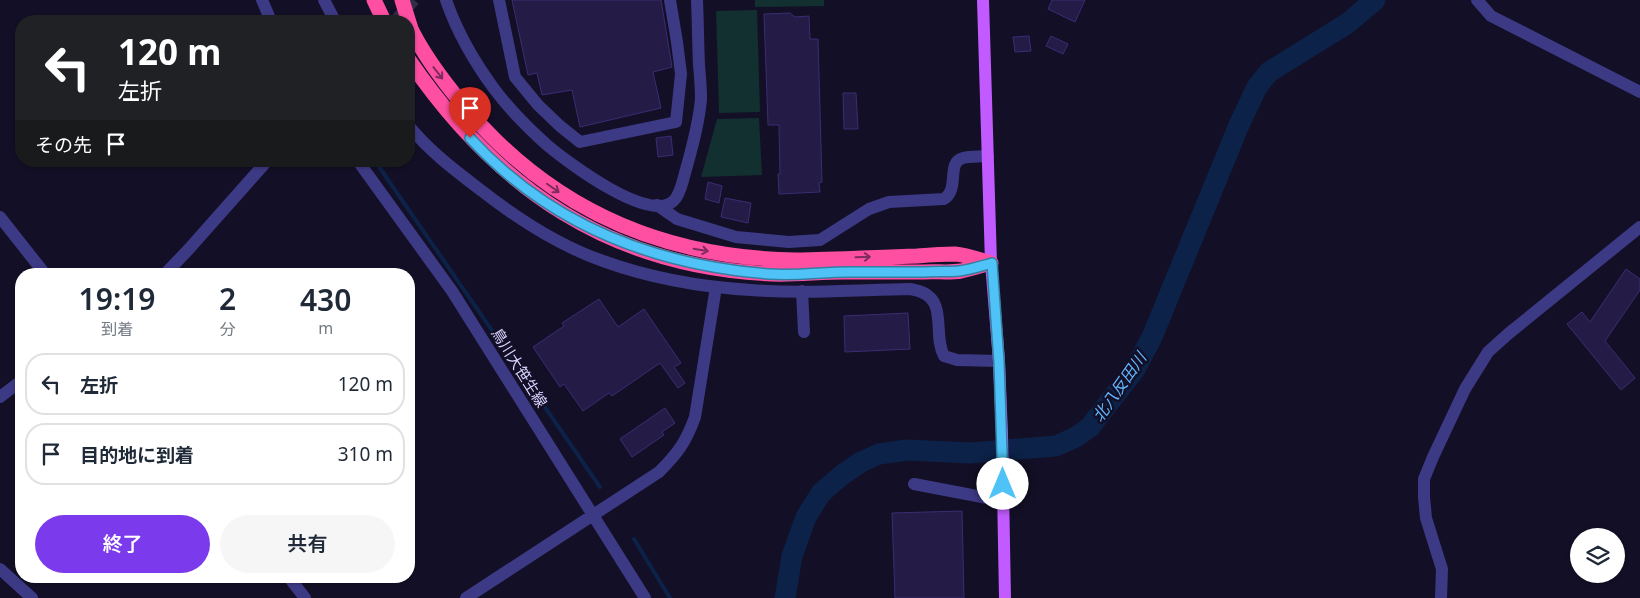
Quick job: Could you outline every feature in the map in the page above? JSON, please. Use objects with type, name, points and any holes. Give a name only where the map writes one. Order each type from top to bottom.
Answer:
[{"type":"highway","points":[[374,0],[381,15]]},
{"type":"highway","points":[[382,0],[389,15]]},
{"type":"highway","points":[[397,0],[404,15]]},
{"type":"highway","points":[[402,0],[406,15]]},
{"type":"highway","points":[[415,36],[432,65],[460,101],[516,159],[563,195],[590,211],[623,226],[658,239],[695,249],[754,258],[797,260],[956,254],[992,263]]},
{"type":"highway","points":[[415,67],[420,77]]},
{"type":"highway","points":[[415,69],[459,125],[482,150],[532,192],[579,223],[611,238],[662,256],[708,267],[771,274],[960,271],[992,263]]},
{"type":"main road","points":[[983,0],[992,263],[999,362],[1003,462],[1005,598]]},
{"type":"street","points":[[262,0],[268,15]]},
{"type":"street","points":[[324,0],[331,15]]},
{"type":"street","points":[[446,0],[480,69],[507,105],[532,131],[548,146],[584,173],[607,187],[645,204],[657,205],[666,205],[676,199],[697,128],[701,97],[697,0]]},
{"type":"street","points":[[499,0],[515,77],[560,126],[580,142],[676,122],[681,74],[670,0]]},
{"type":"street","points":[[1477,0],[1491,16],[1640,92]]},
{"type":"street","points":[[415,132],[434,152],[495,202],[541,231],[602,261],[637,272],[716,287],[802,291],[920,290],[931,299],[937,311],[944,356],[957,360],[999,362]]},
{"type":"street","points":[[657,205],[677,219],[736,237],[789,242],[820,240],[869,209],[881,204],[944,199],[948,197],[952,190],[954,167],[957,161],[963,158],[988,156]]},
{"type":"street","points":[[171,268],[262,167]]},
{"type":"street","name":"鳥川大笹生線","points":[[362,167],[452,291],[646,598]]},
{"type":"street","points":[[0,217],[40,268]]},
{"type":"street","points":[[1441,598],[1442,569],[1426,518],[1424,479],[1465,389],[1488,352],[1640,228]]},
{"type":"street","points":[[466,598],[592,514],[660,472],[675,456],[688,437],[695,417],[716,287]]},
{"type":"street","points":[[802,291],[804,332]]},
{"type":"street","points":[[0,397],[15,386]]},
{"type":"street","points":[[914,484],[1003,501]]},
{"type":"street","points":[[0,569],[15,583]]},
{"type":"street","points":[[15,583],[32,598]]},
{"type":"street","points":[[293,583],[305,598]]},
{"type":"green space","points":[[755,0],[824,0],[824,6],[755,7]]},
{"type":"green space","points":[[757,10],[760,112],[719,113],[716,11]]},
{"type":"green space","points":[[759,118],[762,175],[701,177],[717,119]]},
{"type":"building","points":[[512,0],[661,0],[672,67],[653,72],[661,108],[580,127],[572,90],[542,95],[537,73],[528,75]]},
{"type":"building","points":[[1052,0],[1085,0],[1075,22],[1048,9]]},
{"type":"building","points":[[790,13],[795,17],[809,16],[810,39],[818,39],[822,182],[819,183],[820,192],[779,194],[779,125],[768,125],[764,14]]},
{"type":"building","points":[[1029,36],[1031,51],[1015,52],[1013,37]]},
{"type":"building","points":[[1051,36],[1068,44],[1063,54],[1046,46]]},
{"type":"building","points":[[843,93],[856,93],[858,129],[844,129]]},
{"type":"building","points":[[671,136],[673,155],[658,157],[656,138]]},
{"type":"building","points":[[708,182],[722,186],[719,203],[705,199]]},
{"type":"building","points":[[725,198],[751,203],[748,223],[721,217]]},
{"type":"building","points":[[1626,269],[1640,279],[1640,290],[1605,341],[1635,378],[1621,390],[1567,324],[1582,312],[1590,322]]},
{"type":"building","points":[[599,299],[618,327],[644,309],[681,363],[674,367],[685,383],[678,388],[660,363],[612,396],[609,393],[583,411],[564,384],[560,387],[533,347],[564,326],[562,323]]},
{"type":"building","points":[[908,313],[910,349],[845,352],[844,316]]},
{"type":"building","points":[[665,408],[675,423],[662,432],[664,435],[632,457],[620,439]]},
{"type":"building","points":[[962,511],[964,598],[895,598],[892,513]]},
{"type":"waterway","name":"北八反田川","points":[[785,598],[792,556],[806,517],[821,493],[861,462],[879,454],[907,450],[970,453],[1056,446],[1076,437],[1090,427],[1135,369],[1152,337],[1239,125],[1257,87],[1269,72],[1348,23],[1375,0]]},
{"type":"waterway","points":[[379,167],[600,487]]},
{"type":"waterway","points":[[634,539],[670,598]]},
{"type":"tunnel","points":[[400,15],[414,0]]},
{"type":"route","points":[[470,138],[508,174],[556,209],[579,223],[611,238],[671,259],[708,267],[771,274],[960,271],[992,263],[999,362],[1003,484]]}]
